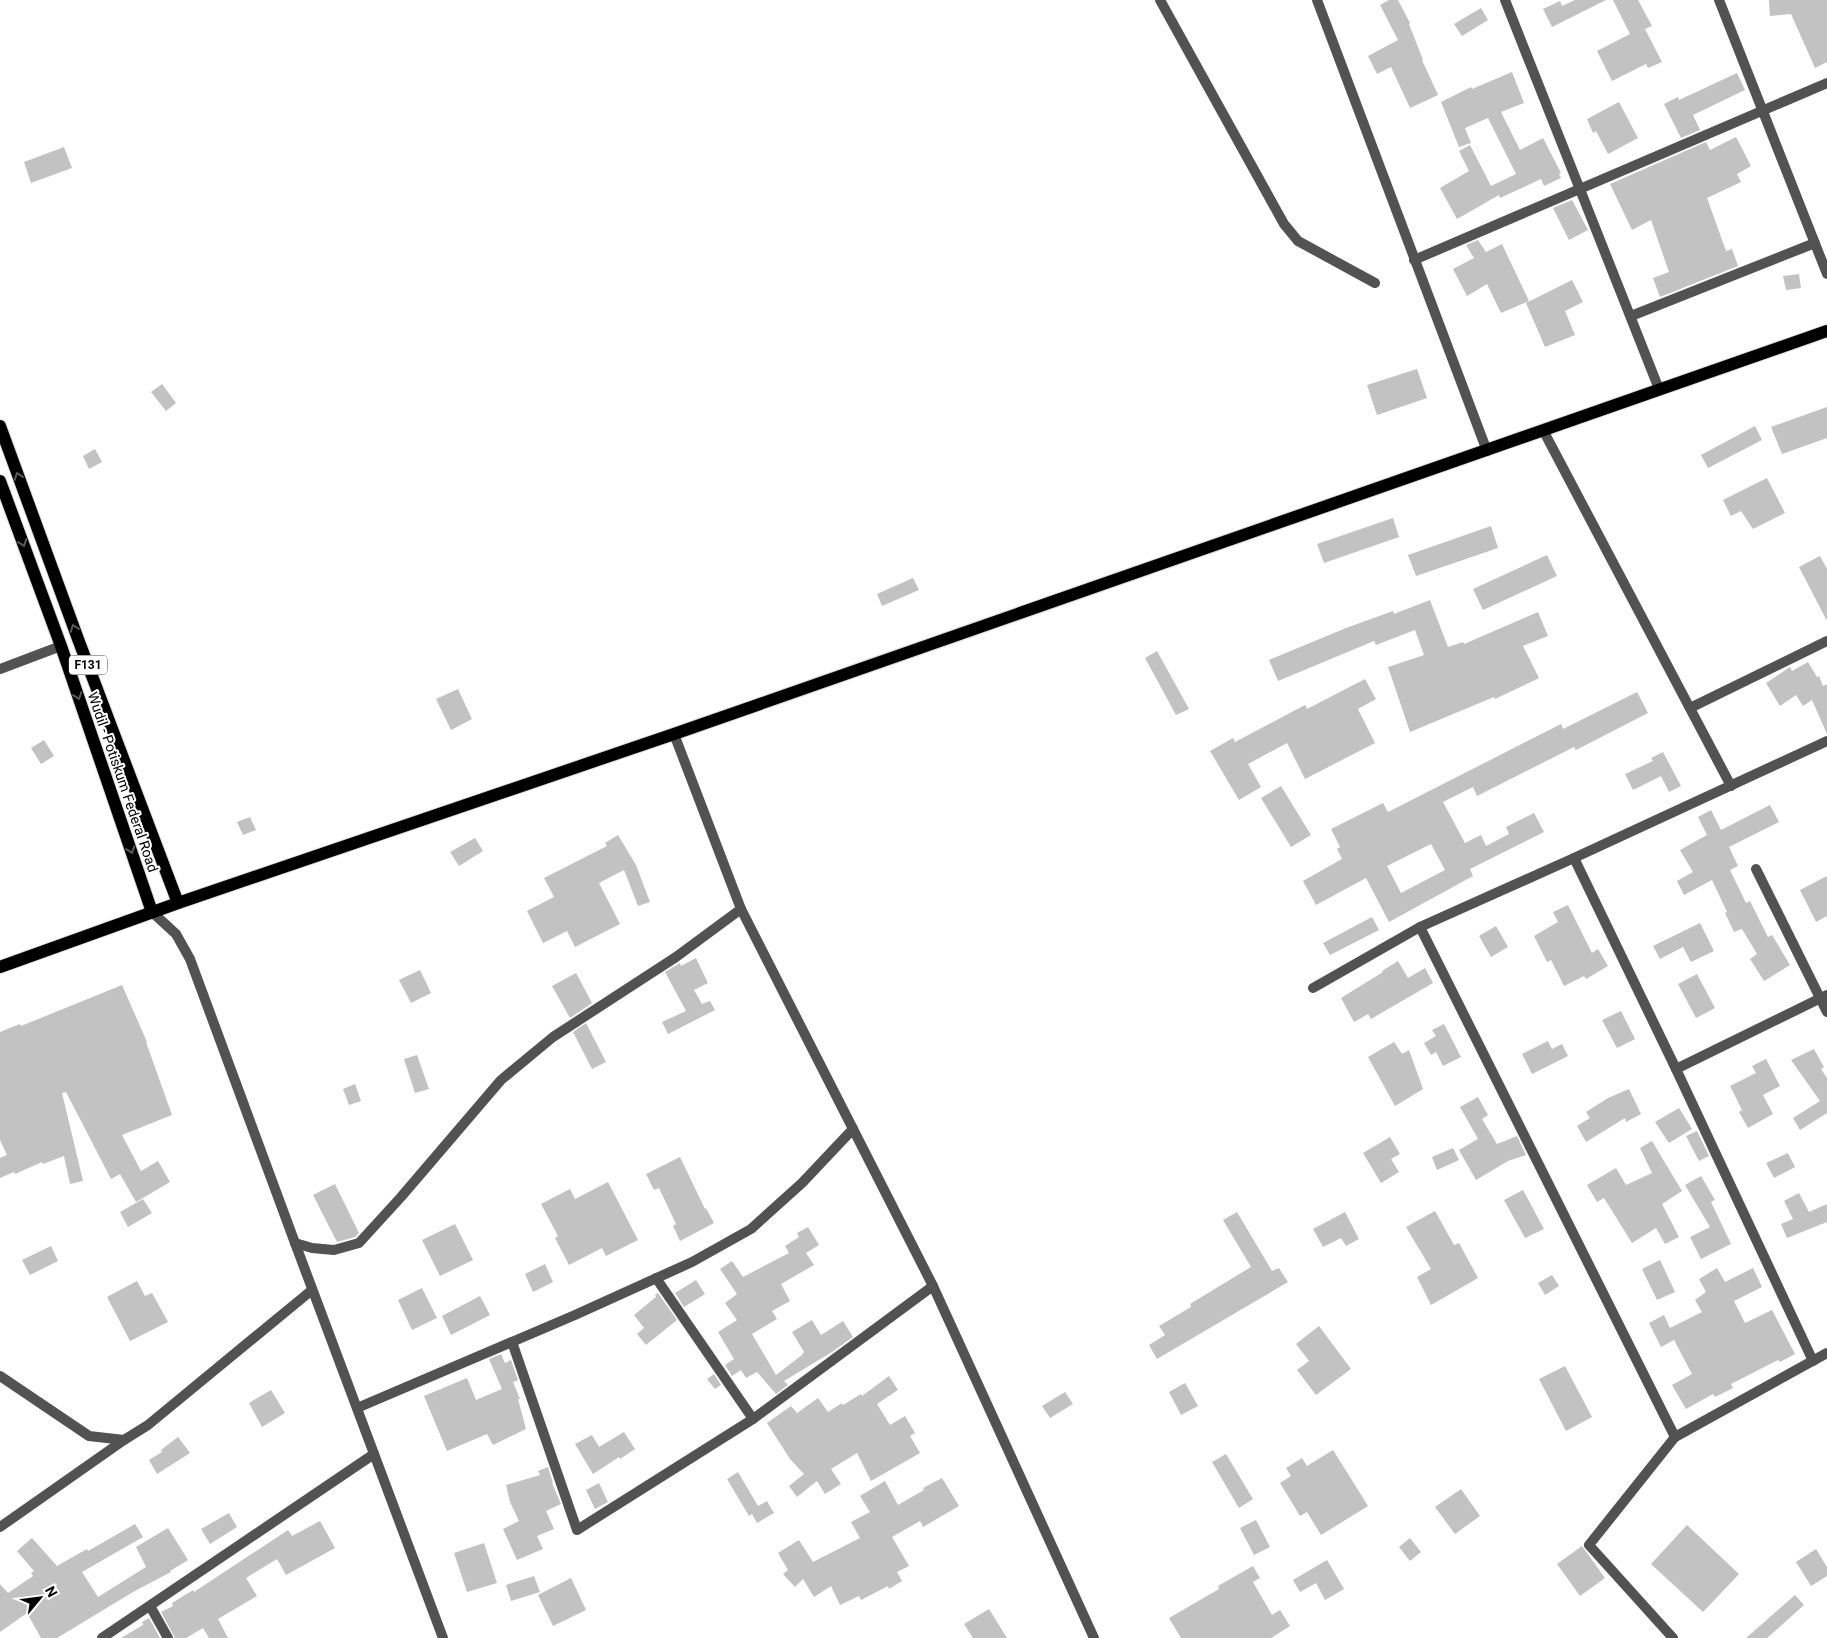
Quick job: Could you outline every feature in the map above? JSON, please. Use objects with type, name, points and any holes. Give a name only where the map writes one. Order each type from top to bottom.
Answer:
[{"type":"main road","points":[[0,967],[152,912],[674,734],[1827,331]]},
{"type":"main road","name":"Wudil - Potiskum Federal Road","points":[[0,426],[78,640],[178,903]]},
{"type":"main road","name":"Wudil - Potiskum Federal Road","points":[[0,481],[61,646],[152,912]]},
{"type":"street","points":[[1160,0],[1284,224],[1298,241],[1375,283]]},
{"type":"street","points":[[1317,0],[1487,451]]},
{"type":"street","points":[[1505,0],[1659,389]]},
{"type":"street","points":[[1719,0],[1827,274]]},
{"type":"street","points":[[1414,260],[1827,83]]},
{"type":"street","points":[[1630,316],[1815,243]]},
{"type":"street","points":[[1543,430],[1731,786]]},
{"type":"street","points":[[1690,708],[1827,641]]},
{"type":"street","points":[[0,669],[61,646]]},
{"type":"street","points":[[674,734],[741,909],[933,1286],[1094,1638]]},
{"type":"street","points":[[1312,988],[1420,927],[1827,741]]},
{"type":"street","points":[[1574,858],[1676,1069],[1812,1361]]},
{"type":"street","points":[[1756,869],[1824,997],[1827,1012]]},
{"type":"street","points":[[295,1243],[312,1248],[334,1250],[359,1242],[401,1197],[501,1080],[553,1037],[676,958],[741,909]]},
{"type":"street","points":[[152,912],[176,934],[190,959],[443,1638]]},
{"type":"street","points":[[1420,927],[1675,1437]]},
{"type":"street","points":[[1676,1069],[1824,997]]},
{"type":"street","points":[[357,1408],[692,1262],[752,1229],[802,1183],[853,1129]]},
{"type":"street","points":[[656,1278],[753,1419]]},
{"type":"street","points":[[512,1342],[577,1530],[753,1419],[933,1286]]},
{"type":"street","points":[[0,1527],[148,1425],[312,1290]]},
{"type":"street","points":[[1672,1638],[1589,1544],[1675,1437],[1827,1353]]},
{"type":"street","points":[[0,1376],[89,1436],[124,1440]]},
{"type":"street","points":[[102,1638],[374,1454]]},
{"type":"street","points":[[150,1606],[168,1638]]},
{"type":"building","points":[[1389,0],[1398,0],[1410,23],[1422,60],[1438,95],[1410,108],[1391,67],[1377,74],[1368,56],[1398,40],[1380,5]]},
{"type":"building","points":[[1575,0],[1606,0],[1552,27],[1543,9],[1560,1],[1562,6]]},
{"type":"building","points":[[1613,0],[1638,0],[1652,26],[1645,29],[1662,62],[1648,68],[1646,64],[1612,81],[1597,51],[1630,34]]},
{"type":"building","points":[[1769,0],[1827,0],[1827,62],[1815,68],[1791,14],[1770,16]]},
{"type":"building","points":[[1481,8],[1488,20],[1462,36],[1454,24]]},
{"type":"building","points":[[1512,72],[1524,103],[1501,112],[1520,150],[1543,138],[1561,173],[1559,174],[1561,178],[1544,186],[1541,179],[1500,198],[1499,195],[1457,219],[1440,188],[1469,171],[1459,151],[1470,145],[1491,186],[1516,174],[1488,118],[1465,128],[1471,143],[1459,147],[1441,102],[1471,87],[1472,89]]},
{"type":"building","points":[[1737,73],[1745,90],[1693,115],[1700,130],[1681,138],[1664,104],[1678,97],[1679,100]]},
{"type":"building","points":[[1619,102],[1638,138],[1608,154],[1596,131],[1593,133],[1587,119]]},
{"type":"building","points":[[1736,137],[1751,166],[1737,174],[1741,182],[1707,198],[1726,251],[1732,249],[1738,266],[1660,297],[1653,278],[1669,272],[1651,220],[1632,230],[1610,184],[1706,142],[1710,150]]},
{"type":"building","points":[[64,147],[72,168],[31,183],[24,162]]},
{"type":"building","points":[[1572,200],[1588,230],[1569,240],[1553,208]]},
{"type":"building","points":[[1478,240],[1486,252],[1502,244],[1529,301],[1501,313],[1487,284],[1467,296],[1453,269],[1474,258],[1466,245]]},
{"type":"building","points":[[1799,274],[1801,288],[1786,290],[1783,276]]},
{"type":"building","points":[[1572,280],[1583,302],[1565,311],[1575,335],[1545,347],[1526,303]]},
{"type":"building","points":[[1417,369],[1427,398],[1377,415],[1367,385]]},
{"type":"building","points":[[162,384],[176,403],[166,411],[151,392]]},
{"type":"building","points":[[1827,407],[1827,438],[1782,454],[1771,427]]},
{"type":"building","points":[[1755,426],[1762,440],[1708,468],[1701,455]]},
{"type":"building","points":[[95,449],[102,462],[89,469],[83,456]]},
{"type":"building","points":[[1767,478],[1785,513],[1753,529],[1741,511],[1731,516],[1723,500]]},
{"type":"building","points":[[1393,518],[1399,537],[1324,563],[1317,544]]},
{"type":"building","points":[[1491,526],[1498,548],[1416,576],[1408,555]]},
{"type":"building","points":[[1547,555],[1557,576],[1483,610],[1473,589]]},
{"type":"building","points":[[1820,556],[1827,569],[1827,621],[1799,567]]},
{"type":"building","points":[[913,578],[919,590],[882,606],[877,594]]},
{"type":"building","points":[[1430,600],[1448,647],[1463,642],[1464,644],[1538,612],[1548,636],[1523,646],[1539,678],[1495,699],[1494,697],[1410,732],[1388,667],[1424,655],[1415,630],[1376,645],[1374,641],[1278,681],[1269,660],[1346,628],[1393,611],[1394,614]]},
{"type":"building","points":[[1157,651],[1189,709],[1176,715],[1145,658]]},
{"type":"building","points":[[1808,662],[1817,677],[1819,676],[1823,686],[1827,684],[1827,734],[1812,700],[1803,706],[1796,695],[1780,706],[1766,683],[1790,667],[1792,671]]},
{"type":"building","points":[[1365,679],[1376,699],[1358,709],[1375,743],[1305,779],[1287,743],[1248,764],[1261,787],[1239,800],[1210,751],[1233,738],[1235,742],[1305,705],[1307,709]]},
{"type":"building","points":[[458,689],[472,719],[451,730],[436,699]]},
{"type":"building","points":[[1637,692],[1648,713],[1576,750],[1574,747],[1477,796],[1473,787],[1443,802],[1465,843],[1481,835],[1486,846],[1509,834],[1506,827],[1534,813],[1544,832],[1470,869],[1473,876],[1389,922],[1366,878],[1316,905],[1303,881],[1342,859],[1337,849],[1340,847],[1331,829],[1383,803],[1388,812],[1561,724],[1563,729]],"holes":[[[1431,844],[1445,870],[1401,893],[1387,866]]]},
{"type":"building","points":[[44,740],[54,756],[41,764],[31,748]]},
{"type":"building","points":[[1663,752],[1681,786],[1669,792],[1661,776],[1633,790],[1625,774],[1653,761],[1651,758]]},
{"type":"building","points":[[1281,786],[1311,835],[1291,847],[1261,798]]},
{"type":"building","points":[[1770,805],[1779,822],[1729,847],[1738,866],[1730,870],[1746,903],[1750,901],[1768,937],[1772,935],[1790,965],[1764,981],[1750,959],[1757,954],[1742,929],[1734,932],[1712,880],[1684,895],[1677,881],[1693,872],[1680,850],[1707,835],[1698,817],[1711,810],[1721,830]]},
{"type":"building","points":[[250,817],[256,830],[243,835],[237,822]]},
{"type":"building","points":[[618,835],[636,865],[650,902],[638,906],[624,870],[599,883],[620,924],[575,947],[567,931],[543,943],[527,911],[554,897],[544,878],[607,846],[605,843]]},
{"type":"building","points":[[475,838],[483,851],[459,866],[450,852]]},
{"type":"building","points":[[1827,876],[1827,916],[1816,922],[1800,890]]},
{"type":"building","points":[[1568,905],[1592,953],[1598,949],[1608,966],[1586,979],[1584,976],[1564,986],[1551,960],[1547,962],[1534,936],[1558,922],[1553,912]]},
{"type":"building","points":[[1372,917],[1379,930],[1330,955],[1323,943]]},
{"type":"building","points":[[1700,923],[1714,951],[1691,962],[1683,947],[1660,959],[1653,946]]},
{"type":"building","points":[[1496,926],[1508,947],[1491,957],[1479,936]]},
{"type":"building","points":[[696,958],[708,983],[694,990],[702,1004],[710,1001],[715,1010],[668,1034],[662,1022],[686,1011],[665,972],[680,963],[681,966]]},
{"type":"building","points":[[1398,961],[1408,978],[1425,968],[1433,983],[1371,1019],[1368,1014],[1354,1022],[1341,998]]},
{"type":"building","points":[[420,970],[431,993],[411,1003],[399,980]]},
{"type":"building","points":[[576,973],[592,1003],[570,1018],[552,986]]},
{"type":"building","points":[[1697,974],[1715,1008],[1696,1018],[1678,984]]},
{"type":"building","points":[[122,985],[147,1042],[172,1115],[122,1135],[141,1171],[158,1161],[170,1182],[136,1202],[120,1174],[111,1179],[66,1092],[62,1093],[83,1181],[70,1184],[64,1156],[0,1178],[0,1158],[7,1155],[0,1140],[0,1032],[20,1024],[21,1026]]},
{"type":"building","points":[[1621,1011],[1635,1039],[1617,1048],[1602,1020]]},
{"type":"building","points":[[586,1023],[606,1062],[592,1069],[573,1032]]},
{"type":"building","points":[[1444,1024],[1461,1057],[1443,1066],[1436,1052],[1431,1055],[1424,1043],[1436,1036],[1432,1030]]},
{"type":"building","points":[[1548,1041],[1552,1049],[1562,1044],[1568,1056],[1532,1074],[1522,1054]]},
{"type":"building","points":[[1394,1042],[1402,1054],[1409,1050],[1423,1089],[1395,1106],[1368,1057]]},
{"type":"building","points":[[1814,1049],[1824,1067],[1821,1069],[1827,1078],[1827,1113],[1800,1130],[1793,1118],[1820,1101],[1791,1060]]},
{"type":"building","points":[[417,1055],[429,1089],[415,1093],[404,1059]]},
{"type":"building","points":[[1766,1059],[1780,1086],[1763,1095],[1773,1114],[1748,1128],[1739,1112],[1742,1110],[1730,1086],[1756,1073],[1752,1066]]},
{"type":"building","points":[[355,1084],[361,1101],[349,1105],[343,1089]]},
{"type":"building","points":[[1629,1089],[1641,1114],[1626,1122],[1625,1118],[1586,1142],[1577,1126],[1590,1118],[1586,1112],[1608,1098]]},
{"type":"building","points":[[1478,1097],[1488,1115],[1482,1119],[1497,1144],[1517,1136],[1526,1155],[1508,1161],[1476,1180],[1459,1150],[1478,1139],[1460,1107]]},
{"type":"building","points":[[1679,1108],[1692,1129],[1669,1143],[1655,1122]]},
{"type":"building","points":[[1697,1131],[1709,1156],[1699,1161],[1686,1136]]},
{"type":"building","points":[[1390,1137],[1400,1154],[1391,1159],[1399,1172],[1381,1183],[1363,1153]]},
{"type":"building","points":[[1652,1141],[1682,1191],[1662,1204],[1679,1237],[1665,1244],[1656,1228],[1632,1243],[1604,1198],[1597,1202],[1587,1185],[1616,1168],[1626,1185],[1652,1173],[1640,1148]]},
{"type":"building","points":[[1453,1148],[1459,1160],[1437,1170],[1432,1157]]},
{"type":"building","points":[[1788,1153],[1795,1167],[1774,1178],[1766,1163]]},
{"type":"building","points":[[680,1157],[705,1209],[714,1223],[680,1241],[673,1226],[676,1224],[659,1188],[654,1190],[646,1174]]},
{"type":"building","points":[[1701,1176],[1715,1200],[1711,1202],[1731,1244],[1701,1259],[1690,1237],[1710,1227],[1685,1185]]},
{"type":"building","points":[[608,1182],[638,1240],[606,1256],[602,1248],[569,1265],[555,1238],[558,1236],[541,1204],[570,1189],[575,1199]]},
{"type":"building","points":[[335,1184],[359,1233],[355,1237],[337,1242],[313,1195]]},
{"type":"building","points":[[1523,1190],[1544,1229],[1525,1238],[1504,1200]]},
{"type":"building","points":[[1799,1193],[1809,1212],[1827,1204],[1827,1222],[1787,1238],[1781,1224],[1793,1219],[1784,1201]]},
{"type":"building","points":[[143,1199],[152,1213],[128,1227],[120,1212]]},
{"type":"building","points":[[1435,1211],[1454,1245],[1459,1243],[1478,1278],[1431,1305],[1417,1277],[1431,1269],[1406,1227]]},
{"type":"building","points":[[1237,1212],[1272,1271],[1279,1268],[1288,1282],[1157,1359],[1149,1345],[1165,1335],[1159,1326],[1191,1307],[1190,1304],[1251,1267],[1223,1220]]},
{"type":"building","points":[[1345,1212],[1359,1239],[1346,1246],[1341,1238],[1323,1247],[1313,1229]]},
{"type":"building","points":[[455,1224],[473,1260],[440,1276],[422,1240]]},
{"type":"building","points":[[808,1227],[819,1245],[806,1253],[814,1265],[781,1284],[790,1301],[772,1311],[777,1319],[752,1334],[776,1375],[804,1352],[792,1332],[812,1320],[821,1335],[843,1321],[853,1337],[784,1381],[788,1385],[776,1394],[757,1372],[746,1378],[741,1370],[732,1376],[725,1365],[734,1359],[718,1332],[737,1320],[725,1303],[737,1294],[720,1269],[732,1261],[743,1277],[789,1253],[785,1246],[799,1237],[797,1233]]},
{"type":"building","points":[[51,1246],[58,1261],[30,1275],[22,1260]]},
{"type":"building","points":[[1660,1260],[1675,1292],[1657,1300],[1642,1269]]},
{"type":"building","points":[[545,1264],[553,1282],[533,1292],[525,1274]]},
{"type":"building","points":[[1717,1268],[1725,1282],[1753,1268],[1762,1287],[1734,1301],[1745,1323],[1772,1310],[1795,1354],[1780,1362],[1778,1360],[1731,1384],[1733,1388],[1715,1397],[1713,1394],[1686,1409],[1672,1385],[1692,1374],[1674,1340],[1661,1347],[1649,1323],[1664,1315],[1670,1328],[1702,1312],[1695,1300],[1706,1292],[1699,1279]]},
{"type":"building","points":[[1552,1275],[1559,1286],[1545,1295],[1538,1283]]},
{"type":"building","points":[[696,1280],[705,1294],[684,1307],[675,1293]]},
{"type":"building","points":[[137,1281],[145,1296],[152,1293],[168,1322],[130,1341],[107,1297]]},
{"type":"building","points":[[422,1288],[437,1318],[412,1330],[398,1300]]},
{"type":"building","points":[[658,1293],[677,1320],[646,1345],[637,1334],[644,1328],[634,1315],[656,1297],[655,1295]]},
{"type":"building","points":[[480,1296],[490,1315],[451,1335],[442,1316]]},
{"type":"building","points":[[1319,1326],[1351,1369],[1316,1395],[1297,1370],[1309,1361],[1296,1344]]},
{"type":"building","points":[[501,1354],[505,1363],[511,1360],[518,1380],[513,1382],[520,1399],[518,1399],[526,1429],[493,1445],[487,1434],[447,1451],[424,1396],[467,1378],[476,1400],[502,1389],[489,1359]]},
{"type":"building","points":[[1565,1366],[1592,1417],[1566,1431],[1539,1379]]},
{"type":"building","points":[[714,1374],[721,1385],[715,1389],[707,1379]]},
{"type":"building","points":[[889,1376],[898,1390],[877,1404],[890,1425],[905,1416],[915,1433],[910,1436],[920,1453],[871,1481],[857,1453],[831,1469],[841,1484],[825,1494],[817,1481],[797,1497],[789,1486],[804,1474],[790,1459],[767,1423],[791,1406],[797,1413],[818,1398],[828,1412],[861,1394],[862,1396]]},
{"type":"building","points":[[1185,1383],[1198,1406],[1181,1415],[1169,1392]]},
{"type":"building","points":[[271,1390],[285,1413],[262,1427],[249,1403]]},
{"type":"building","points":[[1065,1392],[1073,1404],[1050,1418],[1042,1406]]},
{"type":"building","points":[[624,1432],[635,1449],[593,1474],[575,1444],[592,1435],[599,1447]]},
{"type":"building","points":[[178,1437],[190,1453],[157,1474],[149,1460],[162,1452],[161,1450]]},
{"type":"building","points":[[1333,1450],[1368,1506],[1321,1535],[1307,1512],[1300,1516],[1280,1483],[1291,1476],[1286,1468],[1302,1458],[1307,1466]]},
{"type":"building","points":[[1226,1454],[1253,1499],[1239,1508],[1212,1462]]},
{"type":"building","points":[[548,1467],[552,1483],[561,1504],[546,1511],[554,1529],[537,1536],[543,1549],[517,1560],[503,1529],[519,1521],[510,1502],[506,1485],[540,1475],[538,1471]]},
{"type":"building","points":[[738,1472],[758,1506],[767,1501],[774,1513],[757,1523],[752,1514],[749,1516],[727,1479]]},
{"type":"building","points":[[942,1478],[959,1506],[923,1527],[920,1521],[892,1537],[909,1566],[897,1572],[902,1581],[889,1589],[888,1586],[861,1600],[859,1596],[840,1605],[831,1586],[814,1597],[803,1579],[795,1587],[783,1574],[788,1570],[778,1553],[799,1540],[813,1562],[860,1538],[851,1522],[870,1512],[860,1496],[885,1481],[898,1505]]},
{"type":"building","points":[[599,1483],[608,1502],[595,1509],[586,1490]]},
{"type":"building","points":[[1461,1489],[1480,1516],[1455,1534],[1435,1507]]},
{"type":"building","points":[[229,1513],[237,1527],[210,1544],[201,1529]]},
{"type":"building","points":[[1256,1520],[1270,1547],[1254,1555],[1240,1528]]},
{"type":"building","points":[[320,1521],[335,1548],[286,1575],[277,1559],[246,1578],[257,1596],[218,1619],[228,1638],[209,1638],[203,1628],[186,1638],[175,1638],[161,1612],[173,1606],[172,1603],[193,1590],[194,1592],[288,1530],[292,1536]]},
{"type":"building","points":[[135,1524],[143,1537],[82,1572],[98,1597],[146,1567],[136,1547],[168,1528],[188,1560],[171,1572],[133,1592],[57,1638],[41,1638],[27,1613],[0,1632],[0,1584],[8,1593],[33,1576],[31,1573],[34,1571],[17,1551],[32,1538],[57,1566]]},
{"type":"building","points":[[1687,1525],[1739,1574],[1703,1612],[1651,1564]]},
{"type":"building","points":[[1410,1538],[1421,1552],[1410,1561],[1399,1547]]},
{"type":"building","points":[[484,1543],[497,1583],[467,1592],[454,1553]]},
{"type":"building","points":[[1582,1546],[1605,1578],[1580,1596],[1557,1564]]},
{"type":"building","points":[[1816,1549],[1827,1567],[1827,1576],[1811,1586],[1796,1562]]},
{"type":"building","points":[[1327,1560],[1344,1589],[1325,1600],[1316,1583],[1300,1592],[1293,1580]]},
{"type":"building","points":[[1253,1566],[1260,1578],[1253,1582],[1272,1615],[1280,1610],[1290,1626],[1271,1638],[1181,1638],[1169,1618],[1219,1589],[1218,1586]]},
{"type":"building","points":[[534,1576],[540,1592],[511,1601],[506,1585]]},
{"type":"building","points":[[571,1578],[586,1610],[553,1626],[538,1595]]},
{"type":"building","points":[[1795,1595],[1804,1605],[1767,1638],[1746,1638]]},
{"type":"building","points":[[989,1609],[1007,1638],[973,1638],[964,1624]]},
{"type":"building","points":[[149,1618],[160,1638],[121,1638],[143,1625],[142,1622]]}]
